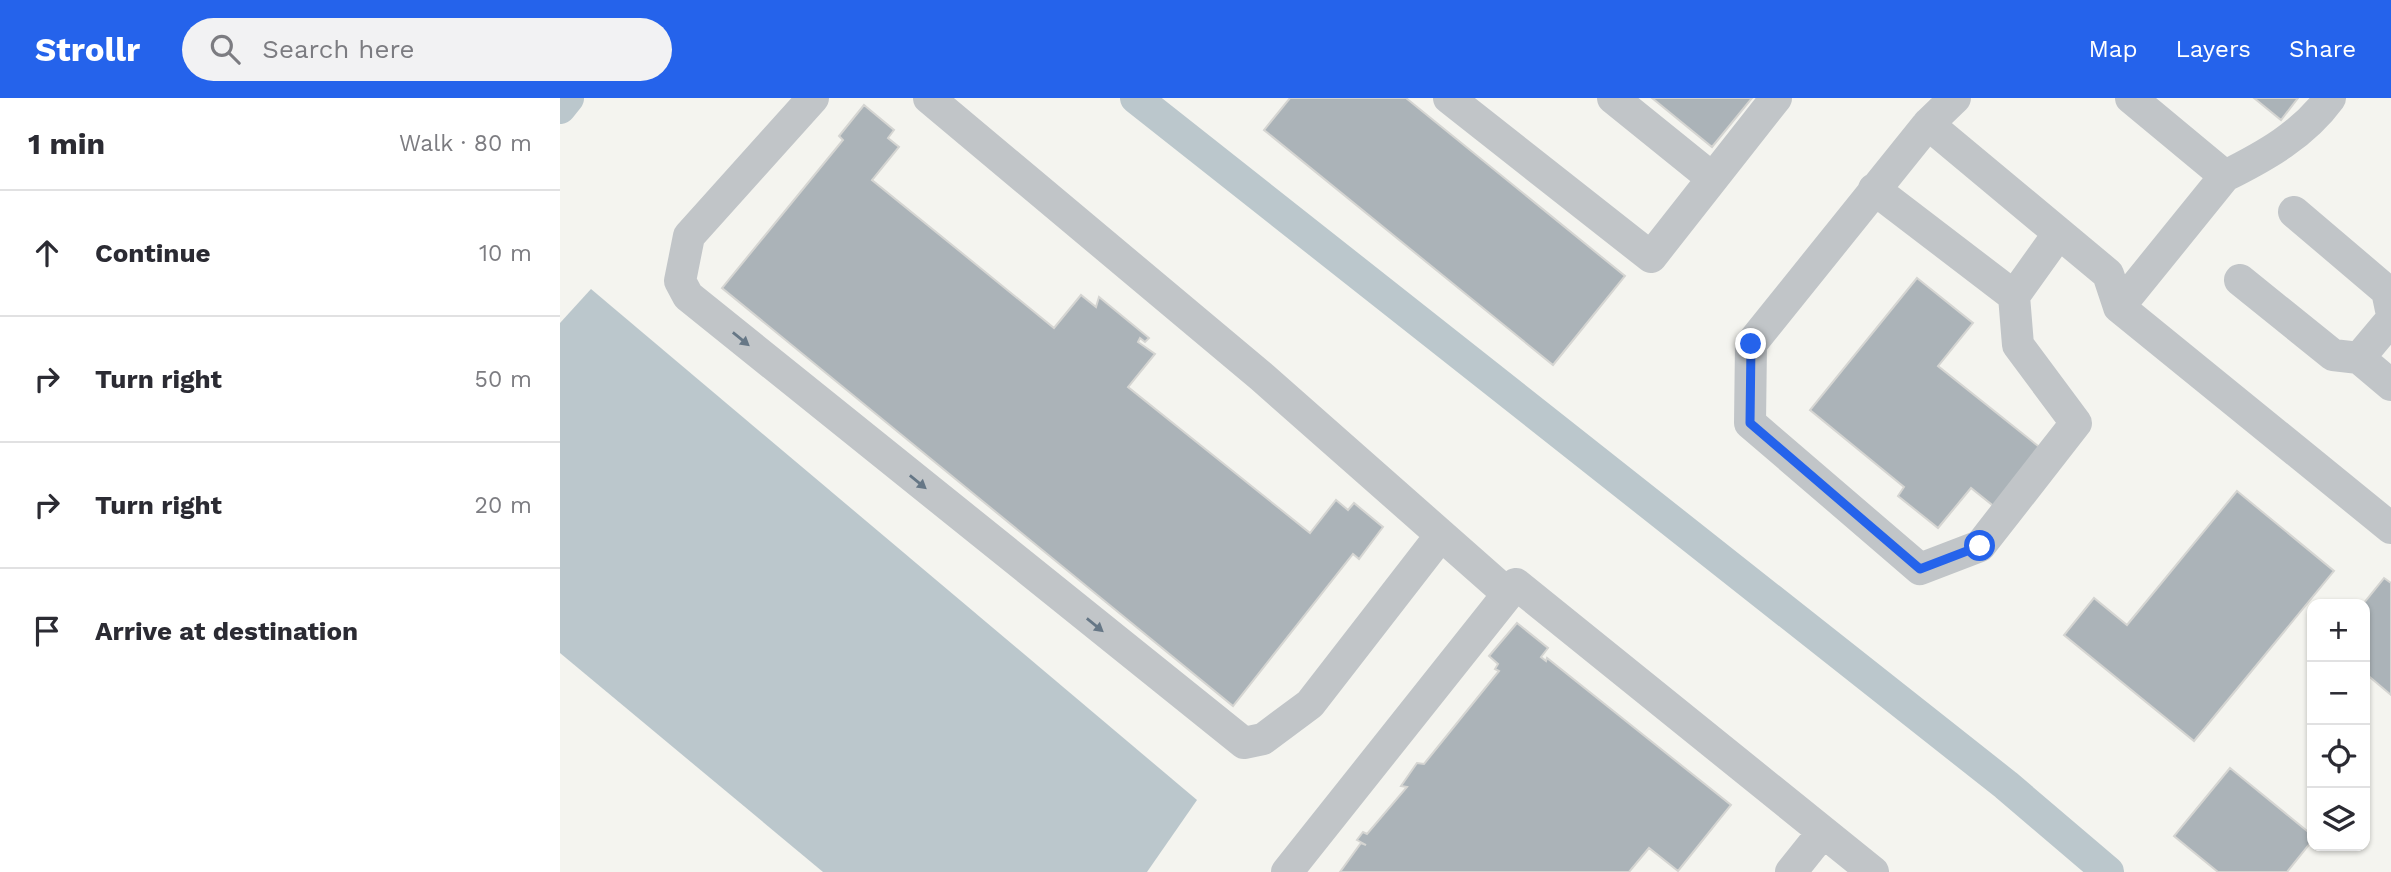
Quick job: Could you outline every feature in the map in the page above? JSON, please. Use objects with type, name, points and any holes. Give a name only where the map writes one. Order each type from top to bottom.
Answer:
[{"type":"lane","points":[[813,98],[689,236],[680,281],[688,296],[1244,743],[1263,739],[1310,704],[1441,535]]},
{"type":"lane","points":[[929,98],[1262,377],[1508,594]]},
{"type":"lane","points":[[1450,98],[1651,257],[1776,98]]},
{"type":"lane","points":[[1613,98],[1712,178]]},
{"type":"lane","points":[[1955,98],[1928,124],[1874,189],[1751,344],[1750,423],[1920,569],[1980,546],[2076,423],[2018,345],[2014,296],[2059,233]]},
{"type":"lane","points":[[2131,98],[2225,176]]},
{"type":"lane","points":[[2119,307],[2225,176],[2268,155],[2315,119],[2330,98]]},
{"type":"lane","points":[[1928,124],[2108,274],[2119,307],[2391,528]]},
{"type":"lane","points":[[1874,189],[2014,296]]},
{"type":"lane","points":[[2294,212],[2387,291],[2391,310]]},
{"type":"lane","points":[[2240,280],[2333,355],[2358,358],[2391,386]]},
{"type":"lane","points":[[2358,358],[2391,320]]},
{"type":"lane","points":[[1287,872],[1516,584],[1873,872]]},
{"type":"lane","points":[[1791,872],[1823,832]]},
{"type":"shaded area","points":[[591,289],[1197,800],[1147,872],[823,872],[560,653],[560,323]]},
{"type":"building","points":[[1290,98],[1406,98],[1625,276],[1553,365],[1264,130]]},
{"type":"building","points":[[1652,98],[1752,98],[1712,147]]},
{"type":"building","points":[[2254,98],[2298,98],[2281,120]]},
{"type":"building","points":[[864,105],[894,130],[888,138],[899,147],[872,180],[1054,328],[1081,295],[1096,307],[1099,297],[1149,338],[1145,342],[1140,338],[1138,342],[1155,354],[1128,387],[1310,533],[1336,500],[1348,510],[1354,503],[1383,527],[1359,559],[1353,554],[1233,706],[722,288],[843,140],[839,136]]},
{"type":"building","points":[[1917,278],[1973,323],[1938,366],[2043,450],[1996,508],[1971,488],[1938,528],[1898,496],[1904,487],[1810,410]]},
{"type":"building","points":[[2237,491],[2334,571],[2311,599],[2307,599],[2307,604],[2194,741],[2064,635],[2094,598],[2127,625]]},
{"type":"building","points":[[2384,578],[2391,583],[2391,695],[2370,677],[2370,599],[2367,599]]},
{"type":"building","points":[[1517,623],[1548,648],[1541,657],[1546,661],[1547,658],[1731,805],[1678,871],[1649,848],[1629,872],[1340,872],[1361,843],[1366,845],[1357,840],[1363,832],[1367,834],[1407,787],[1401,786],[1417,763],[1424,764],[1499,671],[1495,669],[1498,664],[1489,656]]},
{"type":"building","points":[[2230,768],[2307,831],[2307,847],[2287,872],[2218,872],[2174,836]]},
{"type":"waterway","points":[[560,108],[568,98]]},
{"type":"waterway","points":[[1136,98],[2006,785],[2108,872]]},
{"type":"route","points":[[1751,344],[1750,423],[1920,569],[1980,546]]}]
